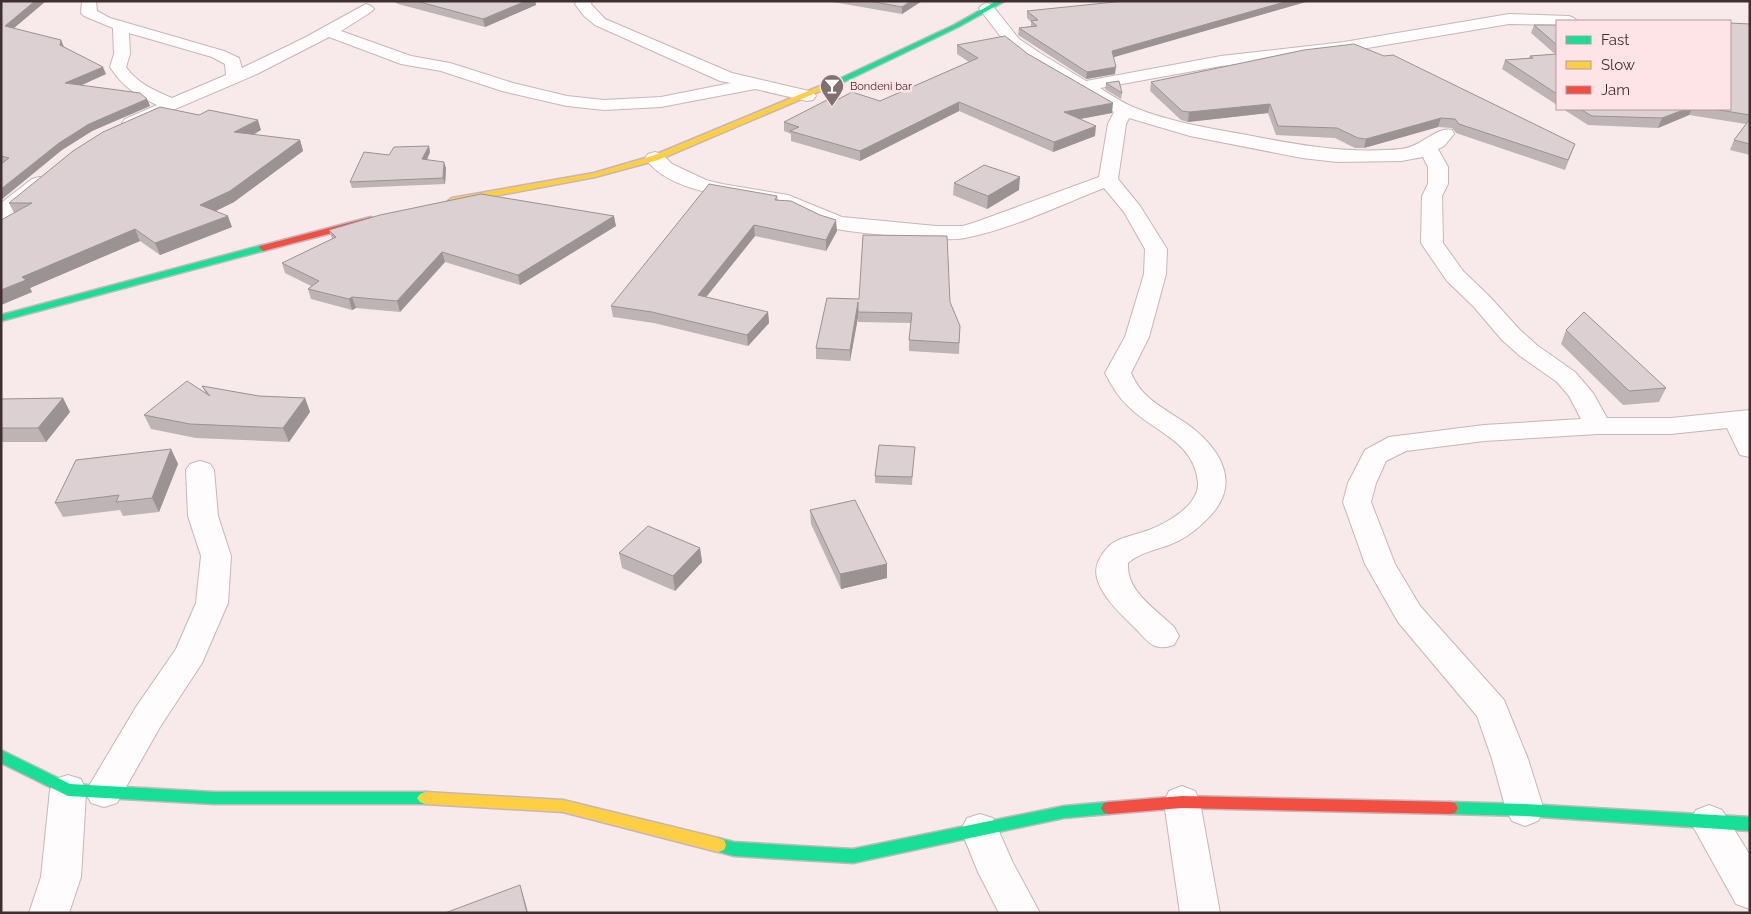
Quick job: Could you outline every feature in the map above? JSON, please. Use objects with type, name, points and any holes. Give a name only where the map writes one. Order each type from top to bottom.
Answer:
[{"type":"street","points":[[90,1],[89,14],[121,27],[218,54],[233,62],[236,77]]},
{"type":"street","points":[[585,1],[583,4],[589,13],[600,22],[710,71],[754,84],[807,96]]},
{"type":"street","points":[[439,204],[595,175],[656,158],[807,96],[956,26],[994,5],[1013,42],[1034,58],[1124,110],[1147,120],[1302,152],[1337,156],[1384,156],[1420,152],[1436,141],[1438,184],[1432,196],[1432,243],[1455,276],[1482,302],[1511,335],[1529,351],[1566,377],[1580,393],[1598,426]]},
{"type":"street","points":[[1488,6],[1509,19]]},
{"type":"street","points":[[114,131],[293,51],[330,32],[366,9]]},
{"type":"street","points":[[1084,86],[1221,61],[1352,46],[1509,19],[1556,21]]},
{"type":"street","points":[[121,27],[122,54],[118,67],[124,78],[141,91],[172,105]]},
{"type":"street","points":[[330,32],[407,60],[444,67],[508,87],[567,101],[604,105],[661,102],[754,84]]},
{"type":"street","points":[[1124,110],[1117,124],[1108,180],[1133,210],[1156,249],[1155,274],[1137,338],[1118,373],[1122,385],[1136,401],[1181,430],[1197,445],[1206,458],[1212,480],[1211,496],[1197,514],[1168,533],[1129,547],[1116,556],[1111,567],[1117,588],[1163,636]]},
{"type":"street","points":[[656,158],[666,168],[699,184],[720,190],[782,199],[837,223],[864,227],[936,232],[963,232],[983,227],[1108,180]]},
{"type":"street","points":[[1,214],[48,175]]},
{"type":"street","points":[[1,318],[173,270],[383,217]]},
{"type":"street","points":[[1525,810],[1492,710],[1409,614],[1380,564],[1357,502],[1362,483],[1375,456],[1399,443],[1484,433],[1598,426],[1671,426],[1743,419],[1750,448]]},
{"type":"street","points":[[104,792],[148,717],[190,654],[212,603],[216,556],[203,516],[200,470]]},
{"type":"street","points":[[1,756],[68,790],[214,798],[435,798],[563,806],[734,848],[853,856],[1064,812],[1182,802],[1525,810],[1750,824]]},
{"type":"street","points":[[49,913],[62,877],[68,790]]},
{"type":"street","points":[[1182,802],[1200,913]]},
{"type":"street","points":[[1710,821],[1750,891]]},
{"type":"street","points":[[980,830],[997,872],[1020,913]]},
{"type":"building","points":[[1,1],[35,1],[5,26],[61,40],[60,45],[103,67],[65,83],[140,93],[147,99],[89,124],[59,143],[1,189],[1,164],[9,158],[1,156]]},
{"type":"building","points":[[416,1],[526,1],[483,19]]},
{"type":"building","points":[[869,1],[911,1],[902,7]]},
{"type":"building","points":[[1124,1],[1288,1],[1112,51],[1116,67],[1087,72],[1019,28],[1037,26],[1031,21],[1038,20],[1027,11]]},
{"type":"building","points":[[1731,23],[1750,24],[1750,115],[1719,110],[1731,110]]},
{"type":"building","points":[[1534,25],[1556,25],[1556,44]]},
{"type":"building","points":[[1005,36],[1028,54],[1113,103],[1064,112],[1096,126],[1054,142],[959,102],[860,151],[790,131],[799,127],[784,122],[827,100],[833,102],[852,92],[880,101],[978,58],[957,45]]},
{"type":"building","points":[[1354,44],[1384,56],[1393,55],[1575,144],[1568,160],[1459,124],[1455,119],[1441,118],[1366,139],[1358,138],[1337,128],[1278,126],[1270,104],[1189,112],[1182,111],[1151,82],[1304,50]]},
{"type":"building","points":[[1556,54],[1556,93],[1505,60],[1533,58],[1530,56]]},
{"type":"building","points":[[1119,81],[1122,93],[1106,83]]},
{"type":"building","points":[[160,107],[199,115],[209,110],[258,120],[234,132],[300,140],[230,191],[200,205],[228,216],[155,243],[135,229],[22,277],[26,280],[1,290],[1,220],[32,203],[9,203],[73,151],[103,132]]},
{"type":"building","points":[[1582,110],[1683,110],[1662,118],[1592,116]]},
{"type":"building","points":[[1750,119],[1750,144],[1734,140]]},
{"type":"building","points":[[429,146],[422,159],[444,162],[443,178],[350,182],[364,152],[389,155],[394,147]]},
{"type":"building","points":[[984,165],[1020,177],[988,196],[954,183]]},
{"type":"building","points":[[709,184],[777,196],[775,200],[791,201],[820,215],[836,220],[826,240],[754,225],[698,295],[768,312],[747,335],[652,312],[611,306]]},
{"type":"building","points":[[481,194],[614,216],[518,275],[442,252],[397,301],[352,297],[349,299],[308,289],[319,281],[282,263],[336,237],[329,230],[380,215]]},
{"type":"building","points":[[863,235],[947,236],[950,302],[960,326],[959,343],[909,340],[912,313],[858,312],[858,302],[850,350],[816,348],[827,298],[859,299]]},
{"type":"building","points":[[1584,312],[1666,388],[1629,391],[1566,330]]},
{"type":"building","points":[[187,381],[210,396],[202,386],[259,396],[305,398],[283,428],[190,424],[144,415]]},
{"type":"building","points":[[63,398],[38,428],[1,428],[1,399]]},
{"type":"building","points":[[879,445],[915,447],[912,477],[875,476]]},
{"type":"building","points":[[171,449],[152,498],[116,502],[119,495],[55,503],[76,460]]},
{"type":"building","points":[[855,500],[887,564],[840,574],[810,510]]},
{"type":"building","points":[[648,526],[700,548],[673,576],[619,553]]},
{"type":"building","points":[[520,885],[527,913],[445,913]]},
{"type":"traffic: fast","points":[[828,86],[956,26],[1002,1]]},
{"type":"traffic: fast","points":[[1,318],[263,248]]},
{"type":"traffic: fast","points":[[1,756],[68,790],[214,798],[425,798]]},
{"type":"traffic: fast","points":[[718,845],[734,849],[853,856],[1064,812],[1109,808]]},
{"type":"traffic: fast","points":[[1450,808],[1525,810],[1750,824]]},
{"type":"traffic: slow","points":[[452,201],[595,175],[655,158],[828,86]]},
{"type":"traffic: slow","points":[[425,798],[563,806],[718,845]]},
{"type":"traffic: jam","points":[[263,248],[371,220]]},
{"type":"traffic: jam","points":[[1109,808],[1182,802],[1450,808]]},
{"type":"place","name":"Bondeni bar","points":[[832,107]]}]
